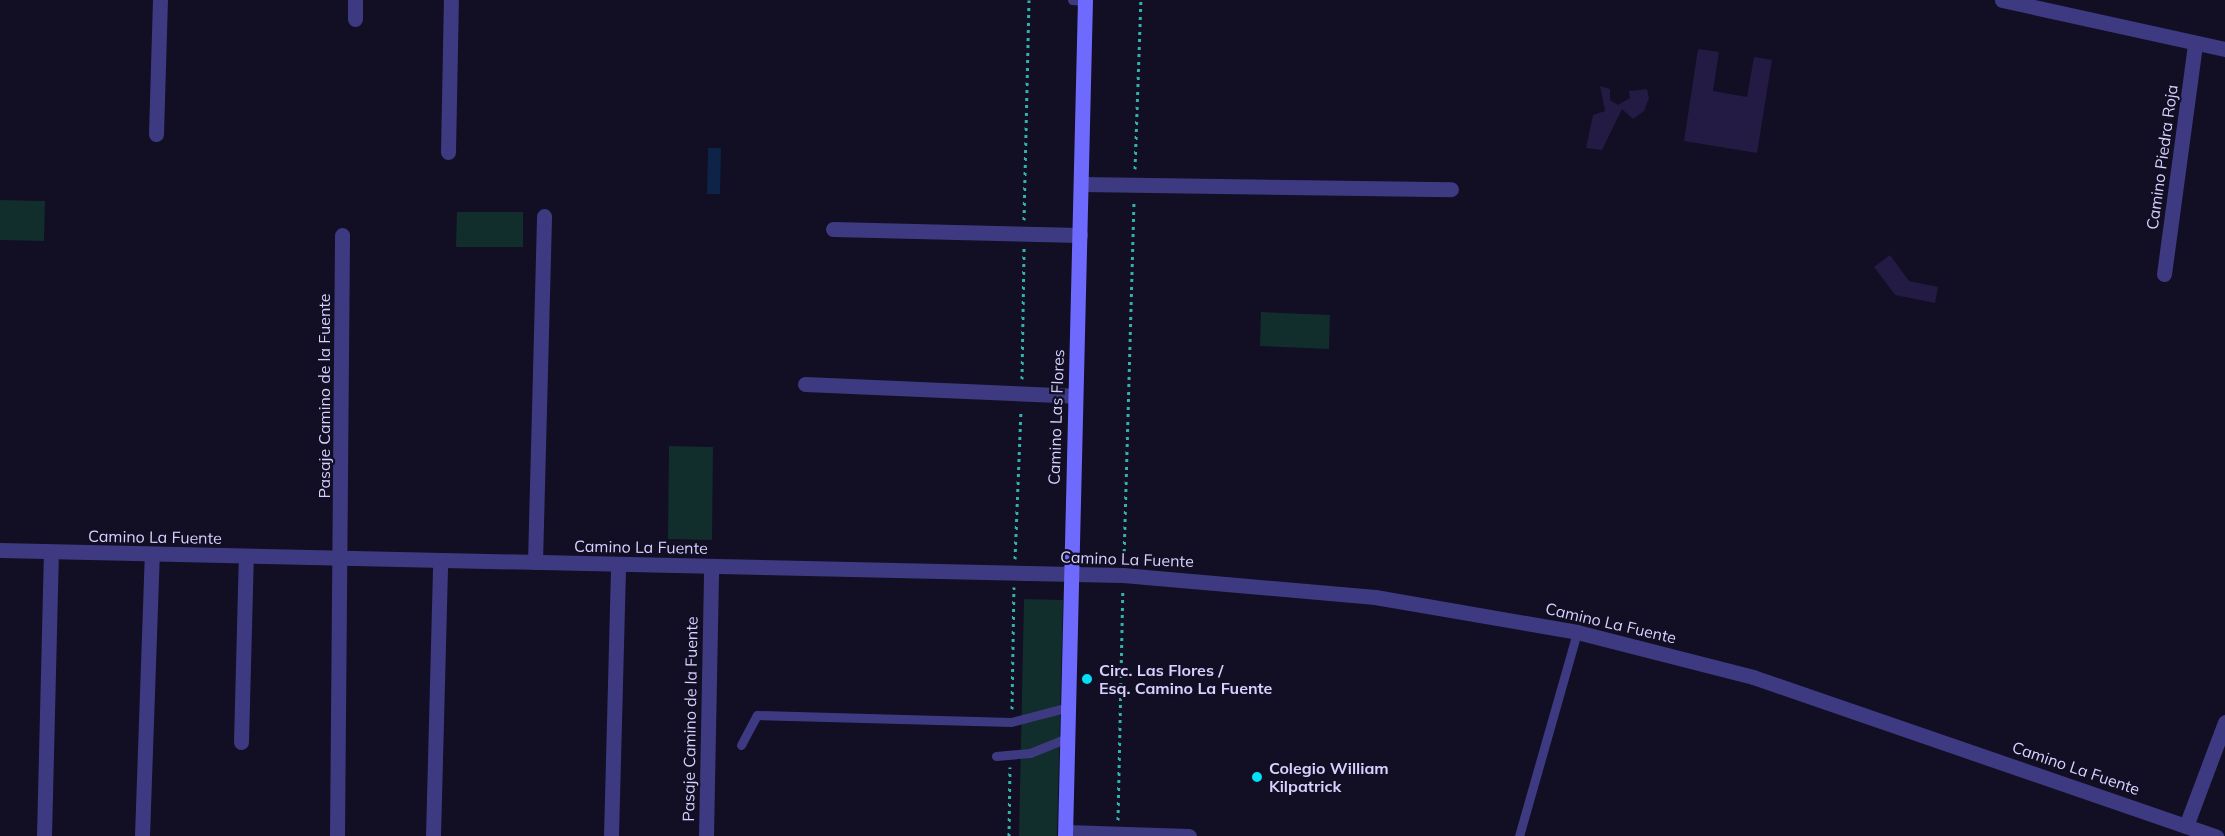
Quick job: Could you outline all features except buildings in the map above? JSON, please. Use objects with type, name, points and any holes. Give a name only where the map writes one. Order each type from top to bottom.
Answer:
[{"type":"street","points":[[156,134],[160,0]]},
{"type":"street","points":[[355,0],[355,19]]},
{"type":"street","points":[[448,152],[451,0]]},
{"type":"street","name":"Camino Las Flores","points":[[1065,834],[1081,184],[1081,0]]},
{"type":"street","points":[[2002,0],[2225,49]]},
{"type":"street","name":"Camino Piedra Roja","points":[[2164,274],[2195,44]]},
{"type":"street","points":[[1081,184],[1451,189]]},
{"type":"street","points":[[535,562],[544,216]]},
{"type":"street","points":[[833,229],[1080,235]]},
{"type":"street","name":"Pasaje Camino de la Fuente","points":[[337,836],[342,557],[342,235]]},
{"type":"street","points":[[805,384],[1075,396]]},
{"type":"street","name":"Camino La Fuente","points":[[0,550],[1123,575],[1375,597],[1577,632],[1837,703],[2216,836]]},
{"type":"street","points":[[44,836],[51,552]]},
{"type":"street","points":[[142,836],[152,555]]},
{"type":"street","points":[[241,742],[246,556]]},
{"type":"street","points":[[433,836],[440,560]]},
{"type":"street","points":[[611,836],[618,564]]},
{"type":"street","name":"Pasaje Camino de la Fuente","points":[[706,836],[711,567]]},
{"type":"street","points":[[2187,826],[2225,722]]},
{"type":"street","points":[[1065,834],[1189,836]]},
{"type":"lane","points":[[1519,836],[1577,632]]},
{"type":"lane","points":[[741,745],[757,715],[1011,722],[1068,707]]},
{"type":"lane","points":[[996,756],[1010,756],[1067,738]]},
{"type":"path","points":[[1011,722],[1022,393],[1029,0]]},
{"type":"path","points":[[1118,834],[1123,575],[1141,0]]},
{"type":"path","points":[[1009,836],[1010,756]]},
{"type":"green space","points":[[0,200],[45,201],[44,241],[0,240]]},
{"type":"green space","points":[[457,212],[523,212],[523,247],[456,247]]},
{"type":"green space","points":[[1261,312],[1330,315],[1329,349],[1260,346]]},
{"type":"green space","points":[[669,446],[713,447],[712,540],[668,539]]},
{"type":"green space","points":[[1024,599],[1063,600],[1057,836],[1019,836]]},
{"type":"water","points":[[708,148],[721,148],[720,194],[707,194]]},
{"type":"place","name":"Circ. Las Flores / Esq. Camino La Fuente","points":[[1087,679]]},
{"type":"place","name":"Colegio William Kilpatrick","points":[[1257,777]]}]
